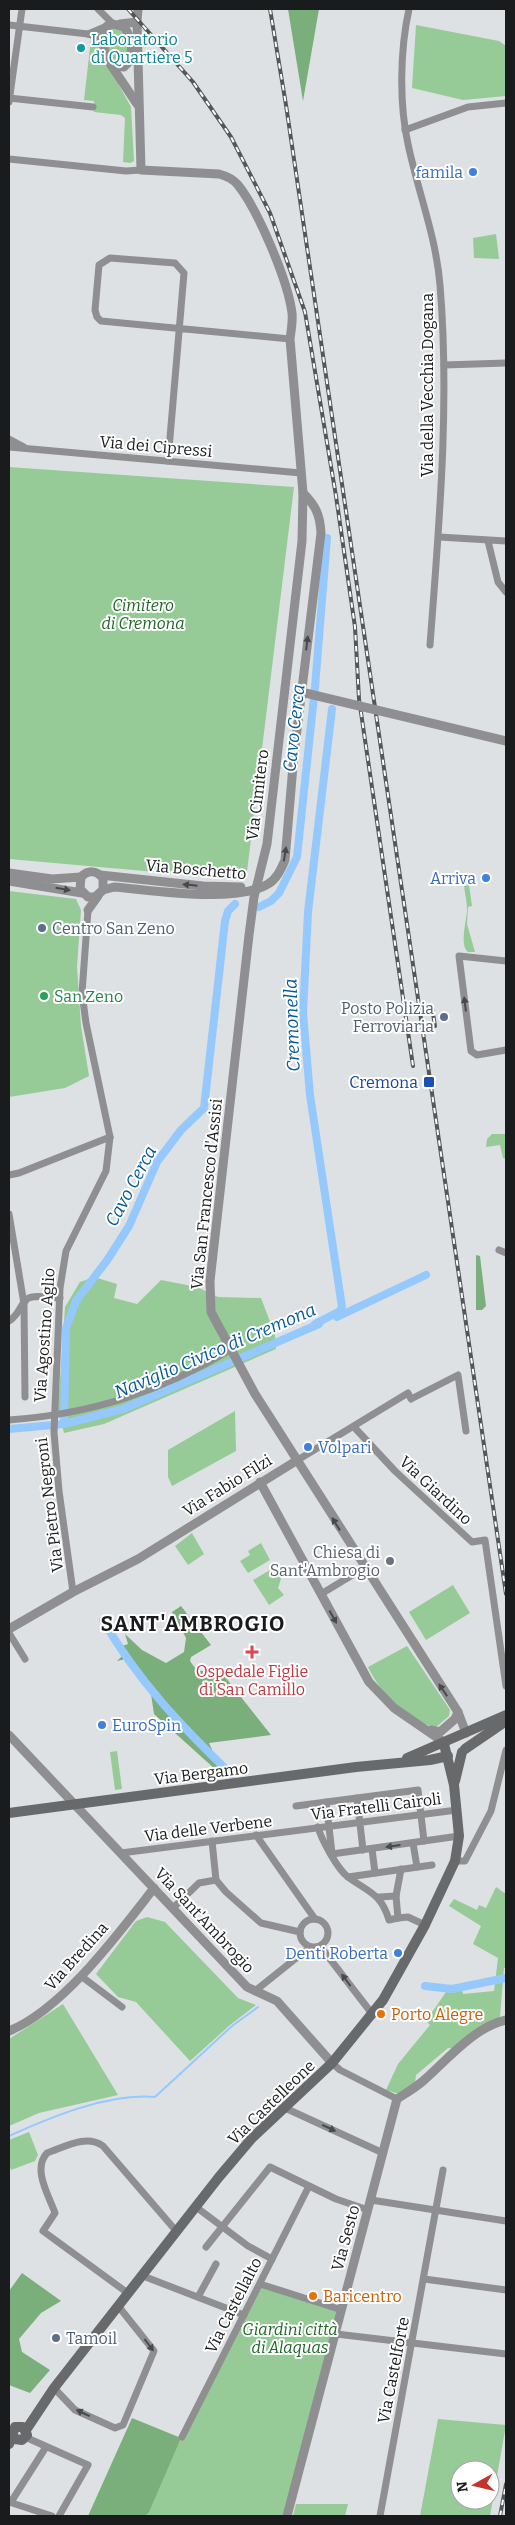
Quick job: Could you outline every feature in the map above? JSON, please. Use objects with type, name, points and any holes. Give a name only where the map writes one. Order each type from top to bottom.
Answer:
[{"type":"main road","points":[[462,1735],[506,1715]]},
{"type":"main road","points":[[464,1750],[506,1721]]},
{"type":"main road","name":"Via Bergamo","points":[[396,1762],[462,1735]]},
{"type":"main road","name":"Via Castelleone","points":[[454,1785],[464,1750],[462,1735]]},
{"type":"main road","name":"Via Castelleone","points":[[9,2452],[19,2435],[54,2388],[252,2138],[332,2063],[373,2015],[425,1926],[455,1861],[459,1836],[457,1810],[454,1785],[444,1743]]},
{"type":"main road","name":"Via Bergamo","points":[[9,1814],[396,1762],[423,1761],[448,1756],[464,1750]]},
{"type":"main road","name":"Via Bergamo","points":[[423,1761],[451,1772]]},
{"type":"street","points":[[9,102],[22,9]]},
{"type":"street","points":[[98,9],[113,25],[127,31],[138,106]]},
{"type":"street","points":[[9,159],[126,171],[140,170],[138,9]]},
{"type":"street","name":"Via della Vecchia Dogana","points":[[409,9],[402,96],[405,130],[437,255],[441,294],[444,365],[439,536],[430,645]]},
{"type":"street","points":[[88,34],[113,25],[137,22]]},
{"type":"street","points":[[9,25],[88,34],[102,39]]},
{"type":"street","points":[[102,39],[113,25]]},
{"type":"street","points":[[102,39],[111,65],[138,106]]},
{"type":"street","points":[[111,65],[124,66],[130,62],[132,55]]},
{"type":"street","points":[[9,98],[93,107]]},
{"type":"street","points":[[405,130],[468,107],[506,103]]},
{"type":"street","name":"Via Cimitero","points":[[140,170],[219,174],[228,176],[238,185],[260,224],[287,286],[292,315],[290,340],[303,493],[302,541],[267,844],[256,888]]},
{"type":"street","points":[[168,461],[179,329],[184,273],[175,263],[110,258],[99,265],[95,310],[97,317],[101,321],[179,329],[290,340]]},
{"type":"street","points":[[444,365],[506,363]]},
{"type":"street","points":[[9,439],[27,448]]},
{"type":"street","name":"Via dei Cipressi","points":[[9,447],[301,473]]},
{"type":"street","name":"Via Cimitero","points":[[256,888],[274,880],[285,860],[301,692],[321,533],[320,518],[315,505],[303,493]]},
{"type":"street","points":[[439,536],[506,541]]},
{"type":"street","points":[[488,541],[498,582],[506,592]]},
{"type":"street","points":[[301,692],[506,740]]},
{"type":"street","name":"Via Boschetto","points":[[9,872],[52,879],[81,877],[92,872],[100,875],[203,886],[256,888]]},
{"type":"street","points":[[100,875],[104,882],[101,893]]},
{"type":"street","points":[[81,877],[79,885],[83,894]]},
{"type":"street","name":"Via Boschetto","points":[[9,880],[92,897],[114,887],[208,895],[256,888]]},
{"type":"street","name":"Via San Francesco d'Assisi","points":[[256,888],[243,984],[210,1281],[211,1312],[230,1350],[296,1461],[458,1712],[462,1735]]},
{"type":"street","name":"Via Agostino Aglio","points":[[88,910],[101,893]]},
{"type":"street","name":"Via Agostino Aglio","points":[[54,1415],[60,1298],[66,1251],[106,1171],[110,1137],[86,1023],[82,993],[88,910],[83,894]]},
{"type":"street","points":[[506,961],[459,956],[471,1051],[477,1054],[506,1050]]},
{"type":"street","points":[[9,1175],[110,1137]]},
{"type":"street","points":[[9,1214],[24,1304],[25,1397]]},
{"type":"street","points":[[499,1250],[506,1253]]},
{"type":"street","points":[[9,1321],[18,1315],[24,1304],[31,1297],[60,1298]]},
{"type":"street","points":[[9,1420],[71,1413],[133,1397],[176,1380],[230,1350]]},
{"type":"street","name":"Via Fabio Filzi","points":[[9,1629],[73,1592],[138,1559],[260,1482],[408,1393],[411,1399],[458,1375],[466,1431]]},
{"type":"street","name":"Via Pietro Negroni","points":[[54,1415],[59,1491],[73,1592]]},
{"type":"street","name":"Via Giardino","points":[[354,1427],[395,1471],[472,1542],[485,1540],[506,1686]]},
{"type":"street","points":[[260,1482],[369,1682],[394,1708],[444,1743]]},
{"type":"street","points":[[321,1594],[364,1568]]},
{"type":"street","points":[[9,1633],[25,1659]]},
{"type":"street","points":[[430,1732],[440,1732],[455,1719],[458,1712]]},
{"type":"street","points":[[430,1732],[431,1749]]},
{"type":"street","name":"Via Sant'Ambrogio","points":[[9,1736],[247,1987],[277,2001],[340,2070],[397,2099]]},
{"type":"street","points":[[455,1861],[466,1861],[491,1810],[506,1750]]},
{"type":"street","points":[[296,1806],[418,1790],[424,1841]]},
{"type":"street","points":[[358,1798],[363,1850]]},
{"type":"street","points":[[326,1802],[332,1854]]},
{"type":"street","name":"Via Fratelli Cairoli","points":[[299,1830],[457,1810]]},
{"type":"street","points":[[318,1827],[323,1844],[332,1854],[342,1872],[379,1897],[389,1920],[408,1917],[425,1926]]},
{"type":"street","name":"Via delle Verbene","points":[[121,1853],[299,1830]]},
{"type":"street","points":[[255,1991],[310,1947],[320,1946],[326,1941],[328,1933],[324,1923],[316,1919],[256,1835]]},
{"type":"street","points":[[332,1854],[459,1836]]},
{"type":"street","points":[[212,1841],[216,1880],[260,1923],[300,1932]]},
{"type":"street","points":[[414,1843],[417,1867]]},
{"type":"street","points":[[372,1848],[374,1873]]},
{"type":"street","points":[[348,1877],[432,1865]]},
{"type":"street","points":[[398,1918],[396,1896],[401,1869]]},
{"type":"street","points":[[173,1908],[199,1883],[216,1880]]},
{"type":"street","name":"Via Bredina","points":[[9,2031],[63,1996],[154,1888]]},
{"type":"street","points":[[379,1897],[396,1896]]},
{"type":"street","points":[[310,1947],[300,1938],[300,1932],[306,1921],[316,1919]]},
{"type":"street","points":[[320,1946],[373,2015]]},
{"type":"street","points":[[81,1976],[122,2007]]},
{"type":"street","points":[[397,2099],[420,2083],[478,2033],[496,2022],[506,2020]]},
{"type":"street","name":"Via Sesto","points":[[287,2516],[397,2099]]},
{"type":"street","points":[[285,2108],[383,2153]]},
{"type":"street","points":[[129,2294],[43,2231],[55,2213],[41,2174],[40,2164],[43,2157],[47,2153],[78,2142],[95,2141],[102,2146],[177,2232]]},
{"type":"street","points":[[206,2247],[270,2167],[336,2199],[368,2210]]},
{"type":"street","name":"Via Castelforte","points":[[380,2516],[443,2170]]},
{"type":"street","name":"Via Castellalto","points":[[182,2437],[309,2186]]},
{"type":"street","points":[[371,2200],[506,2221]]},
{"type":"street","points":[[196,2207],[248,2246],[272,2259]]},
{"type":"street","points":[[198,2297],[216,2264]]},
{"type":"street","points":[[143,2276],[244,2315]]},
{"type":"street","points":[[424,2279],[506,2290]]},
{"type":"street","points":[[260,2284],[342,2310]]},
{"type":"street","points":[[54,2388],[75,2410],[115,2428],[123,2425],[154,2351],[119,2307]]},
{"type":"street","points":[[336,2334],[506,2354]]},
{"type":"street","points":[[19,2435],[88,2465],[59,2516]]},
{"type":"street","points":[[46,2447],[10,2502],[52,2516]]},
{"type":"green space","points":[[288,9],[319,9],[303,101]]},
{"type":"green space","points":[[416,25],[499,41],[506,46],[506,96],[463,100],[412,88]]},
{"type":"green space","points":[[118,27],[127,43],[129,55],[123,63],[113,62],[108,50],[107,33],[109,29]]},
{"type":"green space","points":[[91,39],[99,45],[131,107],[134,161],[130,163],[123,162],[125,118],[121,115],[94,112],[94,101],[84,100]]},
{"type":"green space","points":[[496,234],[499,259],[474,258],[473,238]]},
{"type":"green space","name":"Cimitero di Cremona","points":[[9,467],[294,487],[246,880],[9,859]]},
{"type":"green space","points":[[469,885],[472,906],[468,907],[467,924],[475,952],[468,952],[464,944],[467,910],[464,886]]},
{"type":"green space","name":"San Zeno","points":[[9,891],[76,899],[81,910],[77,967],[81,1026],[89,1076],[65,1088],[9,1097]]},
{"type":"green space","points":[[492,1134],[506,1134],[506,1159],[503,1158],[500,1145],[486,1147],[487,1139]]},
{"type":"green space","points":[[476,1255],[480,1256],[486,1306],[482,1310],[476,1310]]},
{"type":"green space","points":[[94,1277],[117,1284],[114,1298],[137,1304],[161,1280],[197,1287],[218,1297],[261,1298],[275,1335],[276,1349],[104,1424],[64,1433],[58,1410],[65,1307],[80,1282]]},
{"type":"green space","points":[[235,1411],[236,1451],[172,1486],[168,1477],[168,1450]]},
{"type":"green space","points":[[192,1533],[204,1554],[188,1565],[175,1546]]},
{"type":"green space","points":[[261,1543],[270,1560],[248,1573],[240,1561],[250,1555],[248,1551]]},
{"type":"green space","points":[[275,1567],[281,1579],[278,1588],[284,1595],[269,1605],[253,1580]]},
{"type":"green space","points":[[453,1585],[470,1613],[426,1640],[409,1612]]},
{"type":"green space","points":[[181,1606],[211,1645],[191,1657],[190,1661],[194,1667],[202,1671],[213,1670],[222,1673],[271,1735],[209,1743],[220,1767],[216,1770],[154,1714],[151,1694],[126,1659],[117,1661],[126,1652],[122,1646],[128,1644],[125,1634],[142,1650],[166,1663],[184,1652],[186,1638],[172,1612]]},
{"type":"green space","points":[[407,1646],[450,1710],[449,1716],[435,1728],[404,1712],[387,1696],[368,1667]]},
{"type":"green space","points":[[117,1751],[122,1789],[115,1790],[110,1752]]},
{"type":"green space","points":[[496,1887],[506,1894],[506,1968],[504,1968],[500,2017],[455,2049],[448,2048],[416,2075],[415,2083],[399,2094],[386,2090],[398,2064],[430,2025],[426,2021],[446,1992],[462,1989],[463,1994],[494,1991],[498,1958],[473,1944],[481,1926],[449,1906],[454,1899],[477,1910],[479,1905],[486,1908]]},
{"type":"green space","points":[[147,1917],[165,1922],[238,1998],[256,2005],[230,2025],[190,2061],[136,2002],[118,1997],[96,1974],[136,1921]]},
{"type":"green space","points":[[63,2004],[118,2095],[39,2113],[9,2126],[9,2039]]},
{"type":"green space","points":[[29,2132],[38,2155],[35,2161],[11,2170],[9,2163],[9,2140]]},
{"type":"green space","points":[[22,2273],[61,2301],[41,2313],[19,2339],[22,2352],[50,2370],[30,2393],[9,2385],[9,2291]]},
{"type":"green space","name":"Giardini città di Alaquas","points":[[260,2284],[340,2311],[283,2516],[145,2516],[181,2438]]},
{"type":"green space","points":[[132,2418],[181,2438],[149,2512],[145,2516],[88,2516]]},
{"type":"green space","points":[[438,2419],[506,2425],[500,2460],[450,2460],[450,2510],[491,2510],[490,2516],[420,2516]]},
{"type":"green space","points":[[296,2504],[348,2504],[345,2516],[293,2516]]},
{"type":"waterway","name":"Cavo Cerca","points":[[259,907],[271,901],[279,893],[297,857],[315,687],[327,538]]},
{"type":"waterway","name":"Cremonella","points":[[315,1324],[340,1311],[342,1307],[310,1095],[303,1013],[308,912],[332,709]]},
{"type":"waterway","name":"Cavo Cerca","points":[[64,1424],[66,1328],[76,1301],[108,1259],[129,1226],[157,1162],[181,1130],[204,1108],[225,921],[228,911],[235,904]]},
{"type":"waterway","name":"Naviglio Civico di Cremona","points":[[337,1317],[426,1275]]},
{"type":"waterway","name":"Naviglio Civico di Cremona","points":[[9,1429],[64,1424],[123,1409],[319,1324]]},
{"type":"waterway","points":[[103,1620],[116,1642],[146,1683],[179,1721],[232,1775]]},
{"type":"waterway","points":[[425,1986],[452,1989],[506,1978]]},
{"type":"waterway","points":[[9,2136],[80,2108],[118,2099],[155,2097],[232,2026],[258,2007]]},
{"type":"railway","points":[[128,9],[193,82],[231,137],[270,213],[305,312],[336,496],[355,627],[359,699],[413,1066]]},
{"type":"railway","points":[[270,9],[286,105],[506,1594]]},
{"type":"railway","points":[[432,1007],[435,1026]]},
{"type":"railway","points":[[500,2516],[506,2484]]},
{"type":"place","name":"Laboratorio di Quartiere 5","points":[[81,48]]},
{"type":"place","name":"famila","points":[[473,172]]},
{"type":"place","name":"Arriva","points":[[486,878]]},
{"type":"place","name":"Centro San Zeno","points":[[42,928]]},
{"type":"place","name":"San Zeno","points":[[44,996]]},
{"type":"place","name":"Posto Polizia Ferroviaria","points":[[444,1017]]},
{"type":"place","name":"Cremona","points":[[429,1082]]},
{"type":"place","name":"Volpari","points":[[308,1447]]},
{"type":"place","name":"Chiesa di Sant'Ambrogio","points":[[390,1561]]},
{"type":"place","name":"Ospedale Figlie di San Camillo","points":[[252,1652]]},
{"type":"place","name":"EuroSpin","points":[[102,1725]]},
{"type":"place","name":"Denti Roberta","points":[[398,1953]]},
{"type":"place","name":"Porto Alegre","points":[[381,2014]]},
{"type":"place","name":"Baricentro","points":[[313,2296]]},
{"type":"place","name":"Tamoil","points":[[56,2338]]},
{"type":"district","name":"SANT'AMBROGIO","points":[[193,1624]]}]
